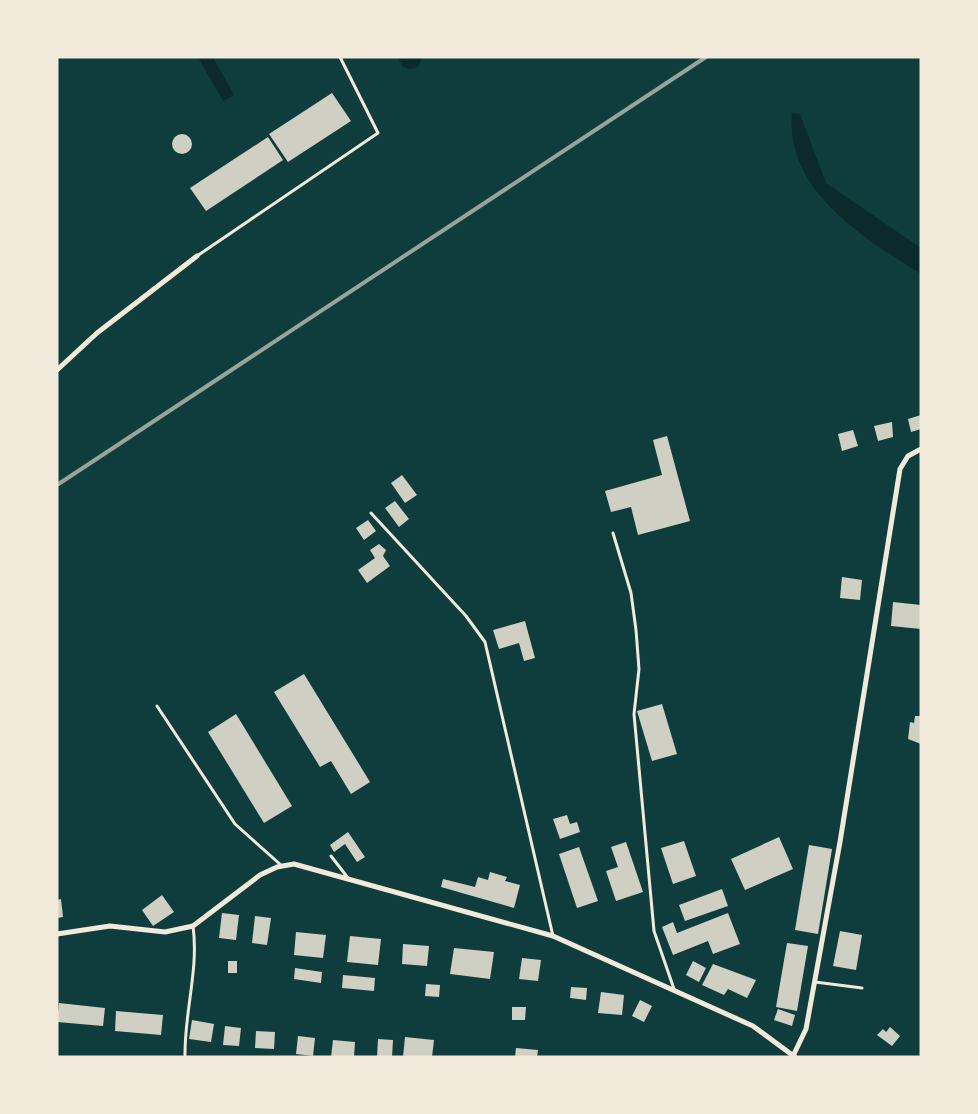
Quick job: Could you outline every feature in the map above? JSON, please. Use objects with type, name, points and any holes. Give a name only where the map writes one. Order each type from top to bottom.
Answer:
[{"type":"street","points":[[57,370],[97,333],[197,256]]},
{"type":"street","points":[[57,934],[110,926],[165,932],[193,926],[260,875],[294,864],[553,936],[753,1026],[794,1056],[806,1029],[815,982],[900,469],[908,456],[921,449]]},
{"type":"lane","points":[[197,256],[378,133],[340,57]]},
{"type":"lane","points":[[371,513],[466,616],[484,642],[553,936]]},
{"type":"lane","points":[[613,533],[631,592],[636,630],[639,669],[634,714],[654,931],[676,993]]},
{"type":"lane","points":[[157,706],[235,824],[282,866]]},
{"type":"lane","points":[[331,856],[348,878]]},
{"type":"lane","points":[[185,1057],[185,1037],[196,948],[193,926]]},
{"type":"lane","points":[[815,982],[861,988]]},
{"type":"water","points":[[198,57],[213,57],[234,95],[223,101]]},
{"type":"water","points":[[398,57],[423,57],[417,68],[409,69],[402,66]]},
{"type":"water","points":[[792,113],[800,114],[826,183],[921,248],[921,274],[853,228],[815,189],[801,166],[793,141]]},
{"type":"building","points":[[332,93],[351,121],[288,162],[269,134]]},
{"type":"building","points":[[182,134],[189,137],[192,144],[189,151],[182,154],[175,151],[172,144],[175,137]]},
{"type":"building","points":[[268,137],[283,160],[206,211],[190,188]]},
{"type":"building","points":[[921,415],[921,429],[911,432],[908,419]]},
{"type":"building","points":[[892,422],[893,437],[878,441],[874,426]]},
{"type":"building","points":[[853,430],[858,446],[842,451],[838,434]]},
{"type":"building","points":[[667,436],[690,521],[638,535],[631,507],[611,512],[605,491],[662,475],[653,440]]},
{"type":"building","points":[[402,475],[417,495],[405,503],[391,483]]},
{"type":"building","points":[[395,501],[409,519],[399,527],[385,508]]},
{"type":"building","points":[[368,520],[376,531],[364,540],[356,528]]},
{"type":"building","points":[[379,544],[386,550],[383,556],[390,566],[367,583],[358,570],[375,558],[370,550]]},
{"type":"building","points":[[842,577],[862,580],[860,600],[840,598]]},
{"type":"building","points":[[893,602],[921,605],[921,629],[891,626]]},
{"type":"building","points":[[525,621],[535,658],[524,661],[519,643],[499,649],[493,630]]},
{"type":"building","points":[[304,674],[370,782],[351,794],[331,761],[320,767],[274,692]]},
{"type":"building","points":[[662,704],[677,754],[652,761],[637,711]]},
{"type":"building","points":[[236,714],[292,806],[264,823],[208,732]]},
{"type":"building","points":[[915,716],[921,716],[921,744],[908,739],[910,722],[914,723]]},
{"type":"building","points":[[567,815],[570,824],[577,822],[580,832],[560,839],[553,819]]},
{"type":"building","points":[[348,832],[365,857],[357,862],[345,844],[334,852],[330,845]]},
{"type":"building","points":[[779,837],[793,869],[745,890],[731,859]]},
{"type":"building","points":[[684,841],[696,876],[673,884],[661,848]]},
{"type":"building","points":[[626,842],[643,892],[616,901],[606,871],[618,867],[611,847]]},
{"type":"building","points":[[809,845],[832,849],[818,934],[795,930]]},
{"type":"building","points":[[579,847],[598,901],[577,908],[559,854]]},
{"type":"building","points":[[490,872],[507,877],[505,881],[520,885],[514,908],[441,887],[443,879],[475,887],[478,877],[488,880]]},
{"type":"building","points":[[722,889],[728,906],[685,921],[679,905]]},
{"type":"building","points":[[162,895],[174,912],[153,926],[142,910]]},
{"type":"building","points":[[61,899],[63,917],[57,918],[57,900]]},
{"type":"building","points":[[222,913],[239,915],[236,940],[219,938]]},
{"type":"building","points":[[728,913],[740,944],[713,954],[708,941],[673,955],[662,927],[673,922],[677,933]]},
{"type":"building","points":[[255,916],[271,918],[267,945],[252,943]]},
{"type":"building","points":[[840,931],[862,935],[856,970],[833,966]]},
{"type":"building","points":[[296,932],[326,935],[323,958],[294,955]]},
{"type":"building","points":[[350,936],[381,939],[378,965],[347,962]]},
{"type":"building","points":[[787,943],[808,946],[797,1011],[776,1007]]},
{"type":"building","points":[[403,944],[429,946],[427,966],[402,964]]},
{"type":"building","points":[[454,948],[494,952],[490,979],[450,974]]},
{"type":"building","points":[[522,958],[541,960],[538,981],[519,979]]},
{"type":"building","points":[[228,961],[237,961],[237,973],[228,973]]},
{"type":"building","points":[[693,961],[706,968],[699,982],[686,975]]},
{"type":"building","points":[[713,964],[756,980],[747,998],[728,989],[724,995],[702,985]]},
{"type":"building","points":[[295,968],[322,972],[321,983],[294,979]]},
{"type":"building","points":[[343,975],[375,978],[374,991],[342,988]]},
{"type":"building","points":[[426,984],[440,985],[439,997],[425,996]]},
{"type":"building","points":[[571,987],[587,988],[586,1000],[570,998]]},
{"type":"building","points":[[601,992],[624,995],[622,1015],[598,1013]]},
{"type":"building","points":[[640,1000],[652,1006],[644,1022],[632,1016]]},
{"type":"building","points":[[59,1003],[105,1008],[103,1026],[57,1022]]},
{"type":"building","points":[[512,1007],[526,1007],[525,1020],[512,1020]]},
{"type":"building","points":[[778,1009],[795,1015],[792,1026],[774,1020]]},
{"type":"building","points":[[116,1011],[163,1015],[161,1035],[115,1031]]},
{"type":"building","points":[[192,1020],[214,1024],[211,1042],[189,1039]]},
{"type":"building","points":[[225,1026],[241,1028],[239,1046],[223,1045]]},
{"type":"building","points":[[890,1027],[900,1036],[892,1046],[877,1035],[883,1029],[886,1032]]},
{"type":"building","points":[[256,1031],[275,1032],[274,1049],[255,1048]]},
{"type":"building","points":[[298,1036],[315,1038],[313,1056],[296,1054]]},
{"type":"building","points":[[405,1037],[434,1040],[432,1057],[403,1057]]},
{"type":"building","points":[[378,1039],[393,1040],[392,1057],[377,1057]]},
{"type":"building","points":[[333,1040],[355,1042],[354,1057],[331,1057]]},
{"type":"building","points":[[516,1048],[538,1050],[537,1057],[515,1057]]},
{"type":"railway","points":[[57,485],[706,57]]}]
